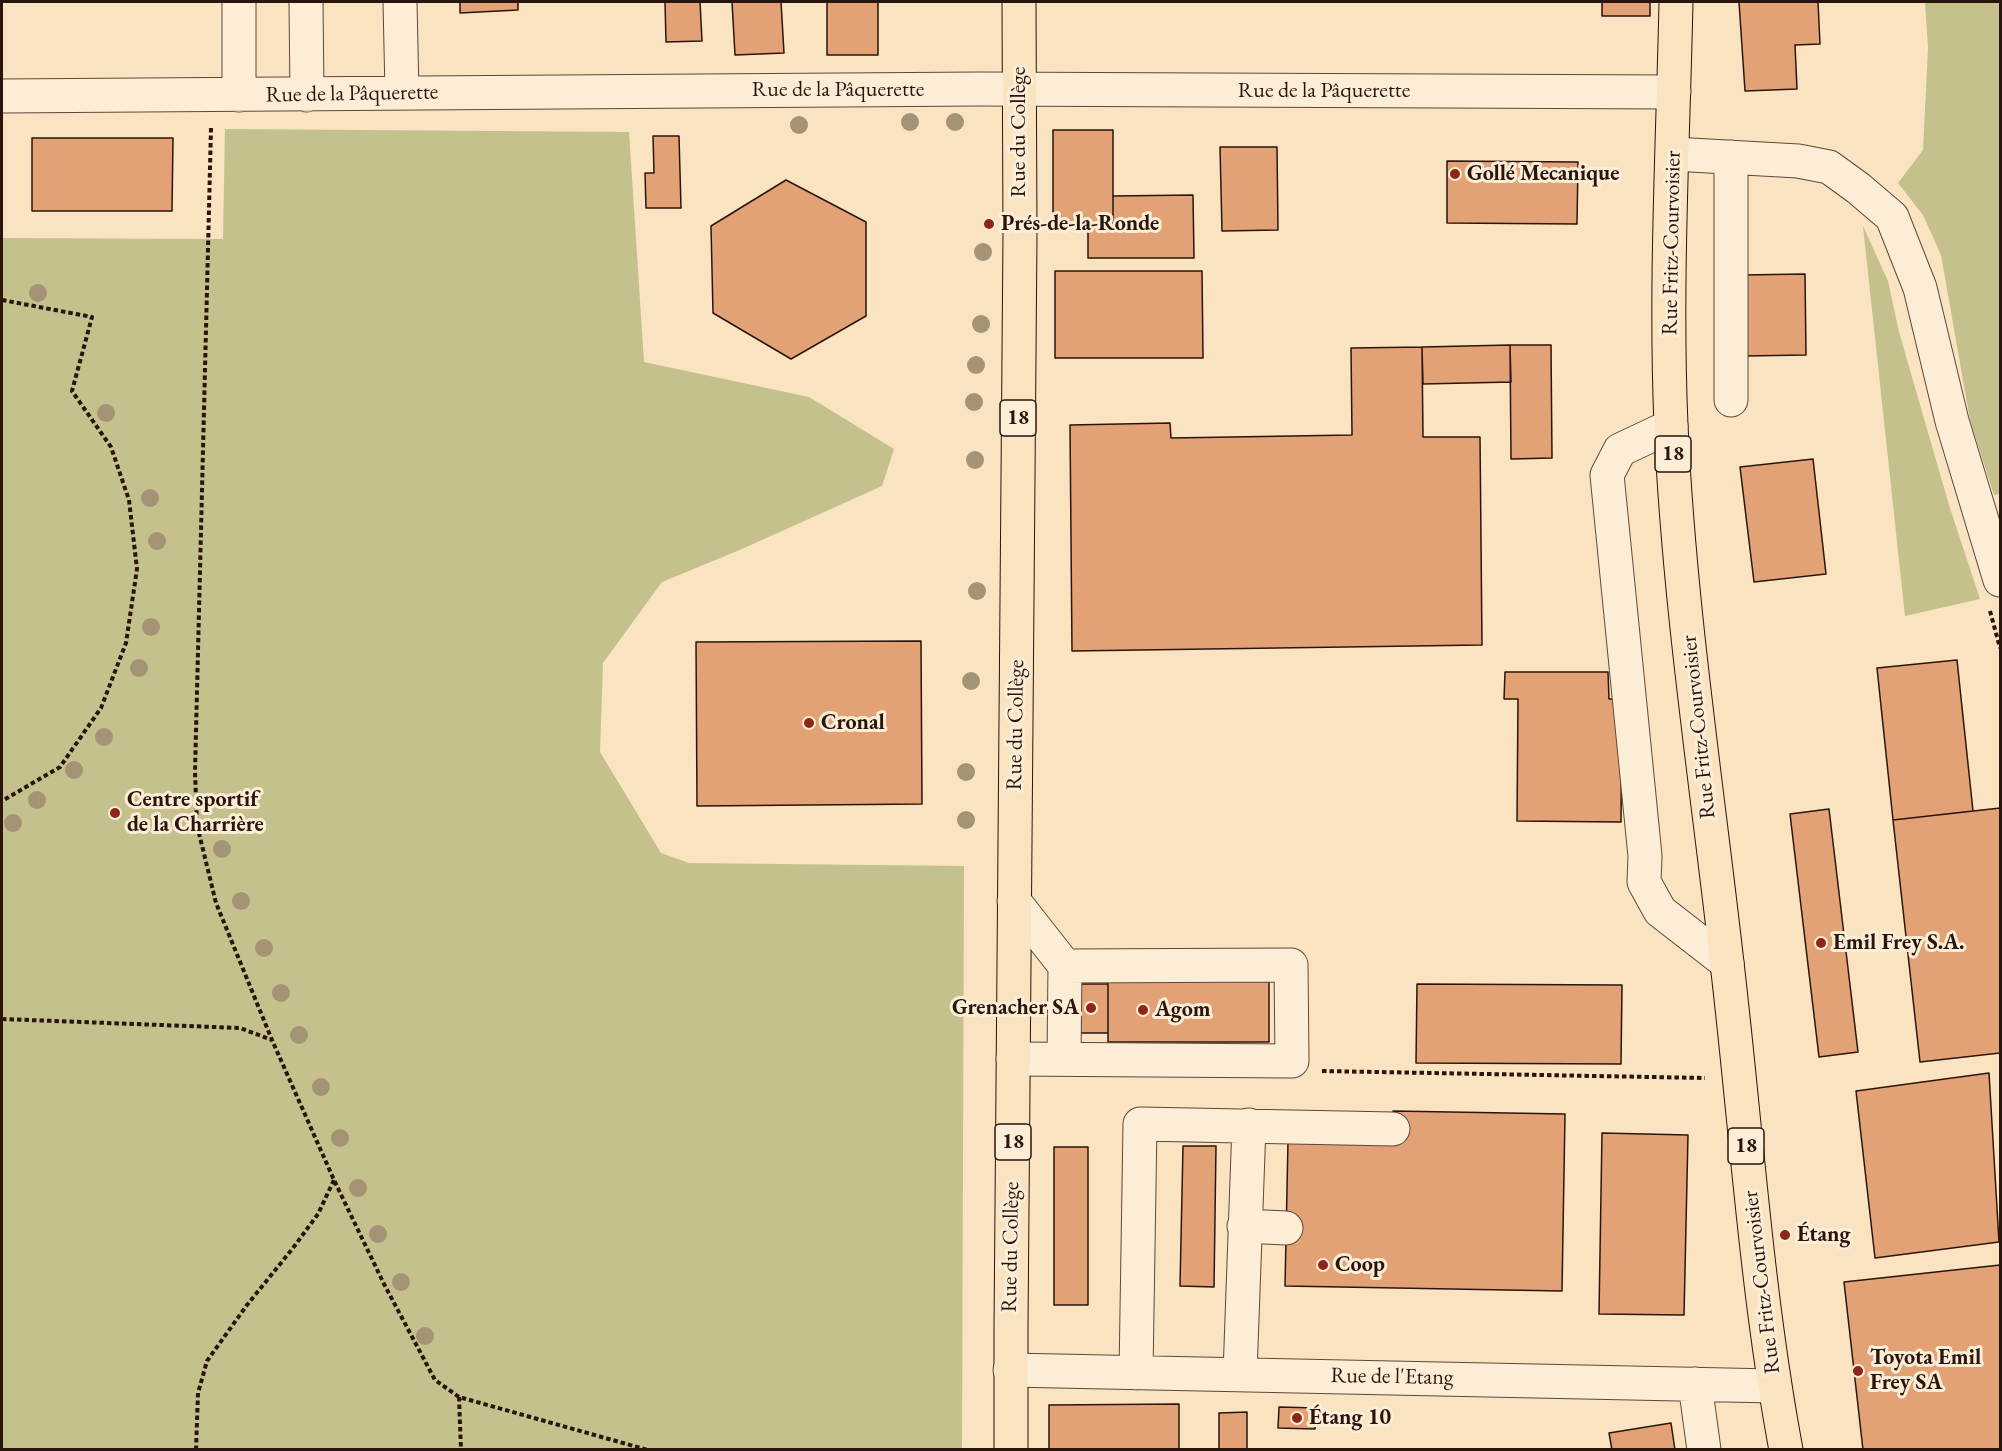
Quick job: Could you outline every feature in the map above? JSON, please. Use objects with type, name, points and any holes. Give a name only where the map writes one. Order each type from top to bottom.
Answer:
[{"type":"main road","name":"Rue du Collège","points":[[1011,1449],[1020,234],[1019,2]]},
{"type":"main road","name":"Rue Fritz-Courvoisier","points":[[1676,2],[1669,289],[1671,426],[1684,594],[1727,963],[1738,1078],[1774,1386],[1786,1449]]},
{"type":"street","points":[[225,95],[239,2]]},
{"type":"street","points":[[306,2],[307,94]]},
{"type":"street","points":[[400,2],[402,93]]},
{"type":"street","name":"Rue de la Pâquerette","points":[[2,96],[1018,89],[1674,92]]},
{"type":"street","points":[[1673,154],[1797,161],[1829,167],[1858,188],[1892,218],[1920,288],[1994,591]]},
{"type":"street","points":[[1731,157],[1731,400]]},
{"type":"street","points":[[1671,426],[1620,450],[1607,475],[1645,856],[1644,882],[1660,911],[1727,963]]},
{"type":"street","points":[[1014,902],[1065,966],[1064,1059]]},
{"type":"street","points":[[1013,1059],[1292,1061],[1292,965],[1065,966]]},
{"type":"street","points":[[1137,1373],[1140,1125],[1393,1129]]},
{"type":"street","points":[[1240,1374],[1249,1125]]},
{"type":"street","points":[[1244,1226],[1286,1228]]},
{"type":"street","name":"Rue de l'Etang","points":[[1010,1370],[1774,1386]]},
{"type":"street","points":[[1695,1384],[1704,1449]]},
{"type":"path","points":[[225,95],[195,772],[197,825],[216,903],[334,1180],[384,1284],[435,1380],[459,1398],[648,1449]]},
{"type":"path","points":[[2,300],[92,317],[72,391],[111,447],[129,501],[137,569],[126,643],[101,708],[60,766],[2,801]]},
{"type":"path","points":[[1994,591],[2001,648]]},
{"type":"path","points":[[2,1019],[240,1028],[273,1040]]},
{"type":"path","points":[[1292,1061],[1301,1071],[1738,1078]]},
{"type":"path","points":[[196,1449],[198,1393],[207,1361],[247,1305],[318,1214],[334,1180]]},
{"type":"path","points":[[459,1398],[461,1449]]},
{"type":"shaded area","points":[[1925,2],[2000,2],[2000,494],[1994,495],[1970,420],[1941,255],[1923,215],[1898,183],[1923,150],[1928,48]]},
{"type":"shaded area","points":[[225,129],[629,132],[644,362],[809,397],[894,449],[882,486],[662,582],[603,663],[600,752],[661,853],[689,863],[964,866],[962,1449],[2,1449],[2,238],[223,239]]},
{"type":"shaded area","points":[[1863,226],[1888,281],[1899,332],[1949,505],[1980,599],[1905,616]]},
{"type":"building","points":[[460,2],[518,2],[518,10],[460,13]]},
{"type":"building","points":[[665,2],[700,2],[702,41],[666,42]]},
{"type":"building","points":[[732,2],[781,2],[784,53],[735,55]]},
{"type":"building","points":[[827,2],[878,2],[878,55],[827,55]]},
{"type":"building","points":[[1602,2],[1650,2],[1650,16],[1602,16]]},
{"type":"building","points":[[1739,2],[1818,2],[1820,44],[1795,45],[1797,89],[1745,91]]},
{"type":"building","points":[[1053,130],[1113,130],[1113,228],[1053,228]]},
{"type":"building","points":[[653,136],[679,136],[681,208],[646,208],[645,173],[654,173]]},
{"type":"building","points":[[32,138],[173,138],[172,211],[32,211]]},
{"type":"building","points":[[1220,147],[1277,147],[1278,230],[1222,231]]},
{"type":"building","points":[[1447,161],[1578,162],[1577,224],[1447,223]]},
{"type":"building","points":[[786,180],[866,222],[866,316],[791,359],[713,313],[711,226]]},
{"type":"building","points":[[1193,195],[1194,258],[1088,258],[1088,228],[1113,228],[1113,196]]},
{"type":"building","points":[[1055,271],[1202,271],[1203,358],[1055,358]]},
{"type":"building","points":[[1805,274],[1806,355],[1744,356],[1743,275]]},
{"type":"building","points":[[1510,345],[1551,345],[1552,458],[1511,459]]},
{"type":"building","points":[[1510,345],[1511,382],[1423,384],[1422,347]]},
{"type":"building","points":[[1422,347],[1423,437],[1480,437],[1482,645],[1072,651],[1070,425],[1170,423],[1171,438],[1352,435],[1351,348]]},
{"type":"building","points":[[1813,459],[1826,574],[1754,582],[1740,467]]},
{"type":"building","name":"Cronal","points":[[921,641],[922,804],[697,806],[696,642]]},
{"type":"building","points":[[1957,660],[1973,811],[1893,820],[1877,668]]},
{"type":"building","points":[[1505,672],[1608,672],[1609,699],[1622,699],[1621,822],[1517,821],[1518,699],[1504,699]]},
{"type":"building","points":[[2000,808],[2000,1053],[1920,1062],[1893,820]]},
{"type":"building","points":[[1829,809],[1858,1052],[1819,1057],[1790,814]]},
{"type":"building","points":[[1108,975],[1269,975],[1269,1042],[1108,1042]]},
{"type":"building","name":"Grenacher SA","points":[[1074,984],[1108,984],[1108,1033],[1074,1033]]},
{"type":"building","points":[[1417,984],[1622,985],[1621,1064],[1416,1063]]},
{"type":"building","points":[[1989,1073],[1999,1242],[1875,1258],[1856,1091]]},
{"type":"building","points":[[1393,1111],[1565,1114],[1562,1291],[1285,1286],[1288,1141],[1392,1142]]},
{"type":"building","points":[[1602,1133],[1688,1135],[1684,1315],[1599,1314]]},
{"type":"building","points":[[1183,1146],[1216,1146],[1214,1287],[1180,1286]]},
{"type":"building","points":[[1054,1147],[1088,1147],[1088,1305],[1054,1305]]},
{"type":"building","points":[[2000,1265],[2000,1450],[1863,1450],[1844,1282]]},
{"type":"building","points":[[1179,1404],[1179,1450],[1049,1450],[1049,1405]]},
{"type":"building","name":"Étang 10","points":[[1279,1407],[1316,1408],[1315,1429],[1278,1428]]},
{"type":"building","points":[[1247,1412],[1247,1450],[1219,1450],[1219,1413]]},
{"type":"building","points":[[1671,1423],[1675,1450],[1612,1450],[1609,1433]]},
{"type":"place","name":"Gollé Mecanique","points":[[1455,174]]},
{"type":"place","name":"Prés-de-la-Ronde","points":[[989,224]]},
{"type":"place","name":"Cronal","points":[[809,723]]},
{"type":"place","name":"Centre sportif de la Charrière","points":[[115,813]]},
{"type":"place","name":"Emil Frey S.A.","points":[[1821,943]]},
{"type":"place","name":"Grenacher SA","points":[[1091,1008]]},
{"type":"place","name":"Agom","points":[[1143,1010]]},
{"type":"place","name":"Étang","points":[[1785,1235]]},
{"type":"place","name":"Coop","points":[[1323,1265]]},
{"type":"place","name":"Toyota Emil Frey SA","points":[[1858,1371]]},
{"type":"place","name":"Étang 10","points":[[1297,1418]]}]
